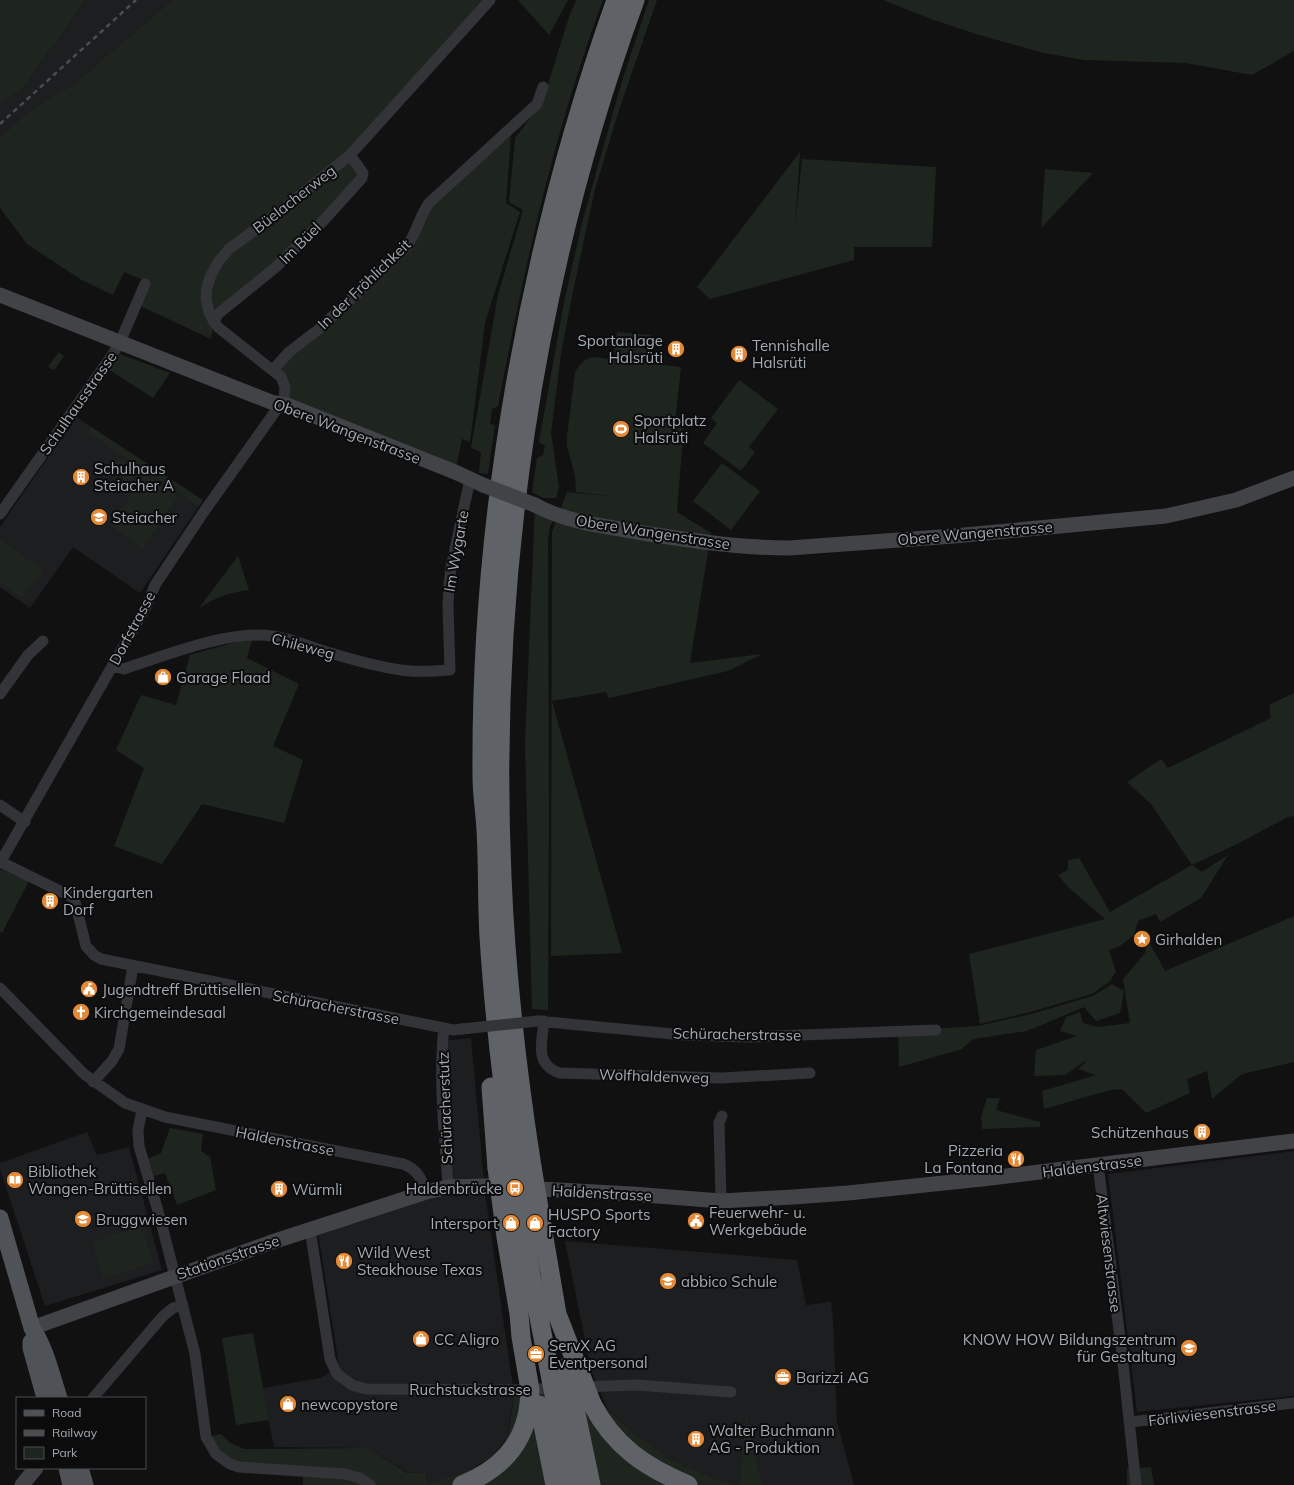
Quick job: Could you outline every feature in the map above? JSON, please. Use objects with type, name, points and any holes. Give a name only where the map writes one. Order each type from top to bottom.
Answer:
[{"type":"highway","points":[[558,1405],[557,1314],[514,1167],[492,1101],[481,935],[479,830],[482,780],[484,684],[490,589],[502,477],[517,381],[536,281],[559,187],[585,95],[616,0]]},
{"type":"highway","points":[[635,0],[588,145],[554,284],[528,424],[515,518],[508,590],[500,732],[502,876],[511,1009],[514,1167],[506,1237],[519,1314],[527,1336],[558,1405],[603,1424],[624,1447],[651,1467],[688,1485]]},
{"type":"highway","points":[[482,780],[486,830],[489,935],[496,1033],[514,1167],[532,1276],[572,1482]]},
{"type":"highway","points":[[462,1485],[476,1480],[491,1470],[508,1455],[522,1432],[526,1420],[558,1405]]},
{"type":"main road","points":[[0,1218],[3,1240],[32,1328],[39,1338],[43,1348],[59,1397]]},
{"type":"main road","points":[[32,1328],[31,1348],[45,1397]]},
{"type":"main road","points":[[66,1469],[71,1485]]},
{"type":"main road","points":[[80,1469],[85,1485]]},
{"type":"street","name":"Büelacherweg","points":[[280,404],[284,397],[285,387],[281,377],[219,328],[214,322],[209,312],[206,299],[207,287],[211,275],[218,262],[229,249],[278,213],[350,155],[490,0]]},
{"type":"street","name":"In der Fröhlichkeit","points":[[273,370],[289,352],[319,329],[407,246],[412,239],[422,213],[429,203],[537,104],[543,86]]},
{"type":"street","name":"Im Büel","points":[[214,322],[218,314],[276,267],[322,222],[362,178],[363,173],[350,155]]},
{"type":"street","name":"Schulhausstrasse","points":[[0,514],[107,363],[120,342],[146,284]]},
{"type":"street","name":"Obere Wangenstrasse","points":[[0,295],[271,402],[287,405],[556,514],[586,523],[661,536],[763,548],[789,548],[954,536],[1166,516],[1236,500],[1294,478]]},
{"type":"street","name":"Dorfstrasse","points":[[0,862],[25,822],[147,605],[155,585],[203,513],[280,404]]},
{"type":"street","name":"Im Wygarte","points":[[450,670],[448,606],[451,568],[477,482]]},
{"type":"street","name":"Chileweg","points":[[112,666],[124,669],[196,646],[232,638],[259,635],[284,638],[338,655],[399,670],[450,670]]},
{"type":"street","points":[[0,694],[28,655],[43,641]]},
{"type":"street","points":[[0,805],[25,822]]},
{"type":"street","name":"Schüracherstrasse","points":[[0,862],[74,898],[84,938],[89,950],[101,959],[444,1028],[462,1029],[541,1021],[683,1035],[749,1036],[936,1030]]},
{"type":"street","points":[[93,1082],[112,1061],[119,1049],[133,966]]},
{"type":"street","name":"Haldenstrasse","points":[[0,988],[77,1068],[93,1082],[124,1103],[165,1117],[404,1164],[419,1174],[426,1192],[448,1187],[485,1186],[632,1194],[721,1201],[848,1193],[982,1179],[1294,1141]]},
{"type":"street","name":"Wolfhaldenweg","points":[[541,1021],[542,1059],[546,1066],[551,1070],[560,1073],[722,1078],[810,1073]]},
{"type":"street","name":"Schüracherstutz","points":[[444,1028],[442,1044],[443,1097],[448,1187]]},
{"type":"street","points":[[142,1110],[138,1130],[139,1146],[176,1276],[196,1354],[204,1430],[210,1445],[216,1454],[230,1464],[239,1467],[345,1474],[360,1478],[370,1485]]},
{"type":"street","points":[[721,1201],[719,1123],[722,1116]]},
{"type":"street","name":"Altwiesenstrasse","points":[[1098,1165],[1130,1422],[1136,1485]]},
{"type":"street","name":"Stationsstrasse","points":[[32,1328],[310,1229],[426,1192]]},
{"type":"street","name":"Ruchstuckstrasse","points":[[310,1229],[330,1359],[337,1374],[352,1385],[366,1389],[515,1390],[636,1385],[731,1392]]},
{"type":"street","name":"Stationsstrasse","points":[[94,1397],[163,1316],[173,1308],[183,1305]]},
{"type":"street","name":"Förliwiesenstrasse","points":[[1130,1422],[1294,1403]]},
{"type":"street","points":[[22,1485],[35,1469]]},
{"type":"shaded area","points":[[86,0],[172,0],[75,83],[25,114],[0,138],[0,102],[22,89]]},
{"type":"shaded area","name":"Steiacher","points":[[76,417],[203,500],[140,593],[73,547],[30,608],[0,587],[0,527]]},
{"type":"shaded area","points":[[471,1038],[485,1193],[514,1394],[507,1438],[492,1457],[460,1475],[427,1483],[426,1472],[408,1473],[369,1448],[274,1447],[262,1388],[321,1378],[339,1366],[318,1232],[451,1192],[442,1041]]},
{"type":"shaded area","name":"Bruggwiesen","points":[[87,1132],[97,1155],[129,1147],[162,1270],[45,1306],[0,1169],[0,1163]]},
{"type":"shaded area","points":[[1294,1151],[1294,1396],[1137,1412],[1108,1174]]},
{"type":"shaded area","points":[[565,1241],[797,1260],[806,1305],[831,1302],[837,1422],[854,1485],[762,1485],[746,1413],[739,1485],[713,1478],[670,1459],[631,1431],[607,1408],[591,1370]]},
{"type":"green space","points":[[0,0],[86,0],[22,89],[0,102]]},
{"type":"green space","points":[[172,0],[490,0],[350,155],[362,178],[214,322],[211,339],[134,303],[143,280],[124,272],[113,295],[80,279],[27,244],[0,208],[0,138],[25,114],[75,83]]},
{"type":"green space","points":[[518,0],[568,0],[549,35]]},
{"type":"green space","points":[[576,0],[603,0],[585,49],[555,150],[542,201],[518,303],[498,406],[492,409],[490,424],[495,425],[488,474],[479,473],[481,452],[471,448],[498,295],[523,210],[509,202],[515,138],[542,103],[569,17]]},
{"type":"green space","points":[[649,0],[657,0],[618,113],[595,189],[572,296],[561,354],[551,433],[559,487],[556,498],[543,498],[532,492],[537,458],[543,455],[545,446],[539,442],[564,302],[583,219],[622,81]]},
{"type":"green space","points":[[883,0],[1294,0],[1294,51],[1252,75],[1186,63],[1084,60],[1044,53],[979,35],[931,19]]},
{"type":"green space","points":[[511,136],[506,203],[520,212],[485,323],[470,442],[462,439],[455,472],[287,405],[281,377],[280,361],[407,246],[429,203]]},
{"type":"green space","points":[[800,152],[795,225],[802,159],[936,167],[932,247],[854,247],[854,260],[710,299],[697,287]]},
{"type":"green space","points":[[1045,169],[1093,173],[1041,228]]},
{"type":"green space","points":[[617,332],[651,335],[649,359],[614,354]]},
{"type":"green space","points":[[59,352],[64,356],[55,369],[51,369],[48,366]]},
{"type":"green space","points":[[120,354],[170,373],[153,398],[108,369]]},
{"type":"green space","points":[[593,357],[681,367],[675,422],[684,423],[677,512],[711,533],[690,663],[762,654],[728,671],[609,698],[606,692],[552,701],[622,953],[551,956],[552,532],[567,492],[618,497],[576,492],[575,476],[567,446],[575,373],[582,363]]},
{"type":"green space","points":[[739,380],[778,409],[749,447],[755,452],[741,471],[703,443],[717,423],[711,418]]},
{"type":"green space","points":[[91,427],[203,500],[199,506],[87,432]]},
{"type":"green space","points":[[117,457],[137,471],[127,486],[122,483],[123,476],[113,462]]},
{"type":"green space","points":[[722,463],[760,491],[731,530],[693,501]]},
{"type":"green space","points":[[145,474],[178,497],[143,549],[110,526]]},
{"type":"green space","points":[[535,505],[556,514],[550,527],[548,540],[548,1010],[532,1009],[525,743]]},
{"type":"green space","points":[[0,540],[43,570],[22,598],[0,582]]},
{"type":"green space","points":[[238,556],[249,590],[223,596],[199,608]]},
{"type":"green space","points":[[253,637],[247,658],[299,684],[273,746],[303,760],[284,823],[202,804],[162,864],[114,846],[144,768],[116,750],[141,695],[176,705],[190,655]]},
{"type":"green space","points":[[1294,693],[1294,816],[1288,817],[1235,845],[1192,865],[1151,804],[1127,782],[1161,759],[1168,768],[1271,718],[1269,705]]},
{"type":"green space","points":[[1228,855],[1201,898],[1160,922],[1156,914],[1138,921],[1134,935],[1120,946],[1109,950],[1116,972],[1109,982],[1092,994],[1030,1012],[980,1024],[969,954],[1105,919],[1069,888],[1058,875],[1068,870],[1068,860],[1079,858],[1110,912],[1192,865],[1202,872]]},
{"type":"green space","points":[[4,869],[29,881],[2,933],[0,931],[0,870]]},
{"type":"green space","points":[[1294,916],[1294,1062],[1242,1074],[1212,1099],[1207,1071],[1187,1079],[1190,1093],[1146,1113],[1122,1089],[1110,1090],[1044,1109],[1042,1091],[1100,1074],[1095,1075],[1078,1069],[1085,1063],[1085,1061],[1065,1075],[1034,1076],[1036,1050],[1077,1036],[1060,1031],[1066,1017],[1080,1012],[1083,1023],[1098,1027],[1130,1023],[1123,979],[1145,953],[1148,940],[1165,971]]},
{"type":"green space","points":[[1112,984],[1124,991],[1120,1013],[1096,1021],[1084,1007],[1027,1031],[973,1039],[962,1049],[899,1067],[898,1031],[978,1026],[1031,1014],[1093,996]]},
{"type":"green space","points":[[987,1098],[1000,1098],[996,1110],[1040,1122],[1040,1127],[982,1129],[981,1117]]},
{"type":"green space","points":[[170,1128],[203,1134],[201,1151],[210,1157],[216,1190],[177,1205],[165,1173],[154,1176],[148,1159],[161,1153]]},
{"type":"green space","points":[[142,1226],[153,1263],[103,1279],[92,1242]]},
{"type":"green space","points":[[253,1333],[269,1420],[236,1425],[222,1338]]},
{"type":"green space","points":[[585,1388],[631,1431],[670,1459],[713,1478],[735,1485],[303,1485],[303,1471],[230,1464],[206,1437],[221,1434],[229,1442],[244,1449],[369,1448],[407,1473],[426,1472],[427,1483],[472,1469],[491,1457],[499,1449],[506,1439],[515,1390]]},
{"type":"green space","points":[[746,1412],[762,1485],[739,1485]]},
{"type":"green space","points":[[1151,1467],[1154,1485],[1127,1485],[1127,1469]]},
{"type":"railway","points":[[0,124],[136,0]]},
{"type":"place","name":"Sportanlage Halsrüti","points":[[676,349]]},
{"type":"place","name":"Tennishalle Halsrüti","points":[[739,354]]},
{"type":"place","name":"Sportplatz Halsrüti","points":[[621,429]]},
{"type":"place","name":"Schulhaus Steiacher A","points":[[81,477]]},
{"type":"place","name":"Steiacher","points":[[99,517]]},
{"type":"place","name":"Garage Flaad","points":[[163,677]]},
{"type":"place","name":"Kindergarten Dorf","points":[[50,901]]},
{"type":"place","name":"Girhalden","points":[[1142,939]]},
{"type":"place","name":"Jugendtreff Brüttisellen","points":[[89,989]]},
{"type":"place","name":"Kirchgemeindesaal","points":[[81,1012]]},
{"type":"place","name":"Schützenhaus","points":[[1202,1132]]},
{"type":"place","name":"Pizzeria La Fontana","points":[[1016,1159]]},
{"type":"place","name":"Bibliothek Wangen-Brüttisellen","points":[[15,1180]]},
{"type":"place","name":"Haldenbrücke","points":[[515,1188]]},
{"type":"place","name":"Würmli","points":[[279,1189]]},
{"type":"place","name":"Bruggwiesen","points":[[83,1219]]},
{"type":"place","name":"Feuerwehr- u. Werkgebäude","points":[[696,1221]]},
{"type":"place","name":"Intersport","points":[[511,1223]]},
{"type":"place","name":"HUSPO Sports Factory","points":[[535,1223]]},
{"type":"place","name":"Wild West Steakhouse Texas","points":[[344,1261]]},
{"type":"place","name":"abbico Schule","points":[[668,1281]]},
{"type":"place","name":"CC Aligro","points":[[421,1339]]},
{"type":"place","name":"KNOW HOW Bildungszentrum für Gestaltung","points":[[1189,1348]]},
{"type":"place","name":"ServX AG Eventpersonal","points":[[536,1354]]},
{"type":"place","name":"Barizzi AG","points":[[783,1377]]},
{"type":"place","name":"newcopystore","points":[[288,1404]]},
{"type":"place","name":"Walter Buchmann AG - Produktion","points":[[696,1439]]}]
